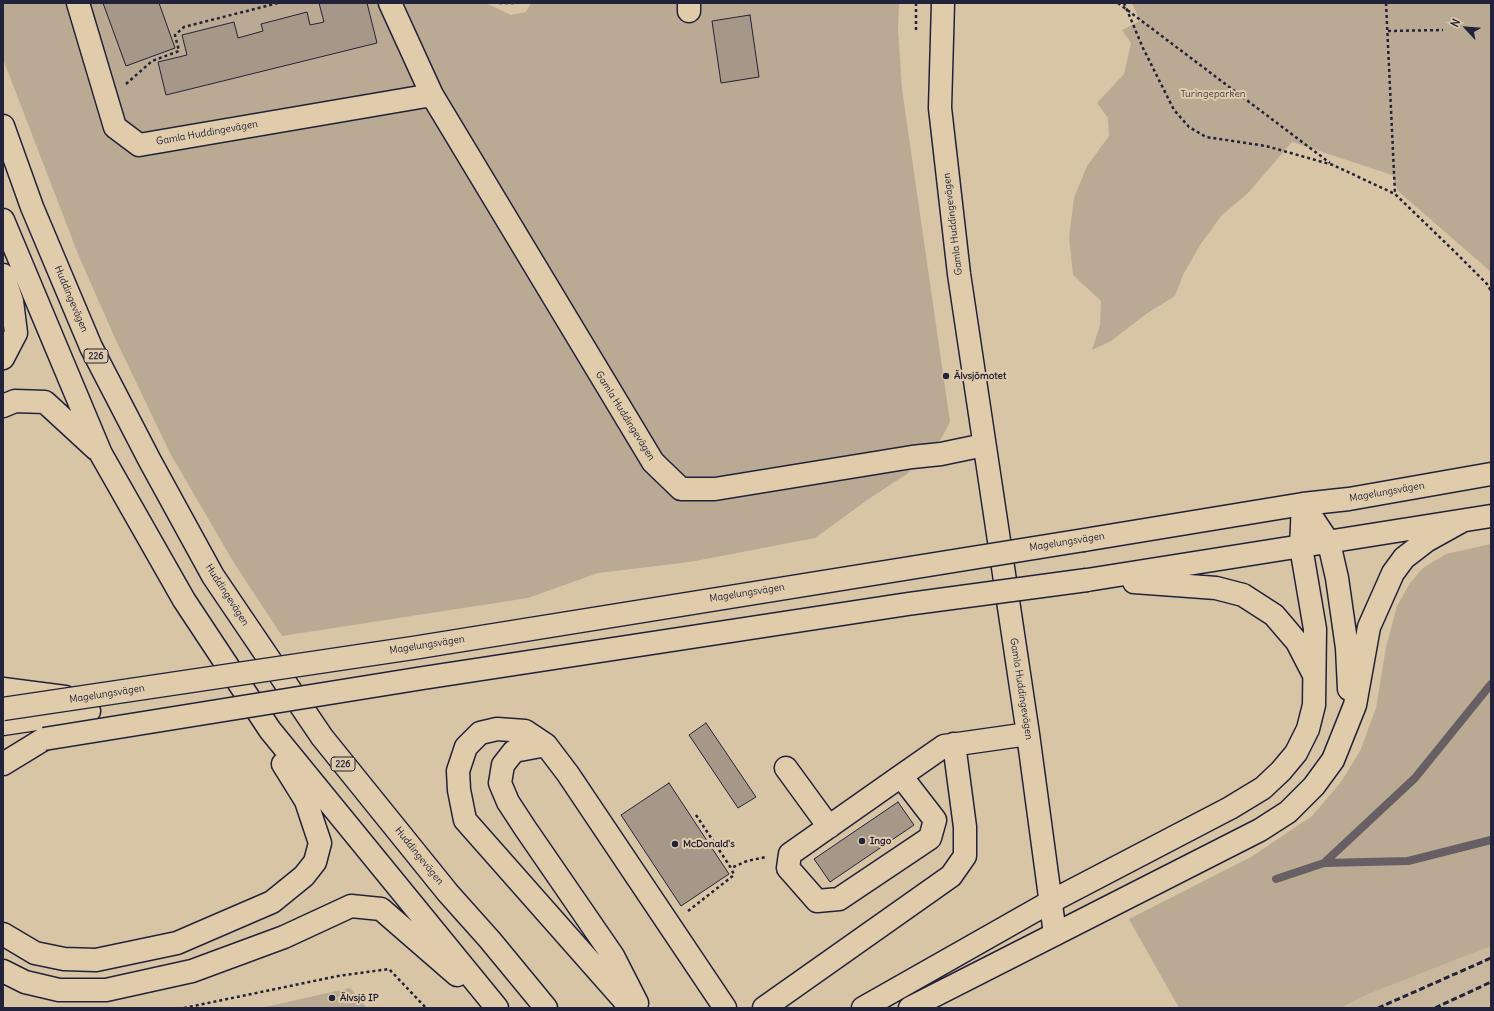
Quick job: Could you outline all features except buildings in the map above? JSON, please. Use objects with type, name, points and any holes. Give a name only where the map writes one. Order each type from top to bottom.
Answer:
[{"type":"main road","name":"Gamla Huddingevägen","points":[[78,3],[115,127],[139,144],[432,94]]},
{"type":"main road","name":"Gamla Huddingevägen","points":[[390,3],[432,94],[653,462],[681,489],[715,490],[912,457],[941,454],[984,445]]},
{"type":"main road","name":"Gamla Huddingevägen","points":[[943,3],[940,108],[959,274],[1028,734],[1050,902],[1056,934]]},
{"type":"main road","name":"Huddingevägen","points":[[3,126],[32,206],[91,347],[150,462],[214,576],[322,737],[448,893],[490,940],[546,1008]]},
{"type":"main road","points":[[3,220],[101,454],[184,600],[270,730],[496,1008]]},
{"type":"main road","points":[[3,275],[12,301],[16,333],[3,358]]},
{"type":"main road","points":[[3,406],[15,401],[45,402],[101,454]]},
{"type":"main road","name":"Magelungsvägen","points":[[3,709],[84,704],[413,648],[1303,504],[1349,499],[1491,474]]},
{"type":"main road","points":[[1303,504],[1329,543],[1337,578],[1347,648],[1349,687],[1346,732]]},
{"type":"main road","points":[[863,1008],[1050,902],[1230,808],[1263,788],[1281,771],[1296,753],[1308,729],[1314,705],[1315,685],[1313,673],[1315,629],[1301,547],[1303,504]]},
{"type":"main road","points":[[3,746],[416,679],[892,606],[1087,580],[1329,543],[1491,516]]},
{"type":"main road","points":[[910,1008],[1260,830],[1288,812],[1314,786],[1333,760],[1346,732],[1355,705],[1369,627],[1393,573],[1404,558],[1426,541],[1462,521]]},
{"type":"main road","points":[[1087,580],[1186,585],[1216,588],[1243,595],[1274,615],[1297,642],[1313,673]]},
{"type":"main road","points":[[3,689],[84,704]]},
{"type":"main road","points":[[3,724],[84,704]]},
{"type":"main road","points":[[631,1008],[465,820],[459,790],[458,770],[466,747],[480,733],[497,729],[524,731],[546,745],[568,774],[724,1008]]},
{"type":"main road","points":[[3,934],[35,953],[64,959],[96,960],[177,943],[272,902],[304,876],[315,862],[320,843],[306,801],[284,765],[270,730]]},
{"type":"main road","points":[[901,776],[935,820],[930,838],[839,899],[817,901],[788,868],[790,854],[829,827],[901,776],[944,746],[1028,734]]},
{"type":"main road","points":[[3,764],[44,739]]},
{"type":"main road","points":[[764,1008],[951,876],[965,856],[965,827],[954,744]]},
{"type":"main road","points":[[546,745],[514,751],[503,765],[500,783],[508,802],[613,956],[639,1008]]},
{"type":"main road","points":[[786,768],[829,827]]},
{"type":"main road","points":[[3,971],[25,982],[59,990],[106,990],[192,971],[284,937],[351,906],[381,909],[496,1008]]},
{"type":"main road","points":[[490,940],[556,1008]]},
{"type":"path","points":[[107,100],[152,61],[179,51],[175,35],[184,27],[278,3]]},
{"type":"path","points":[[499,3],[516,3]]},
{"type":"path","points":[[1118,3],[1332,165]]},
{"type":"path","points":[[1124,3],[1143,48],[1174,110],[1189,127],[1206,137],[1266,146],[1300,154],[1332,165],[1395,194],[1461,257],[1487,284],[1491,291]]},
{"type":"path","points":[[1386,3],[1395,194]]},
{"type":"path","points":[[1388,31],[1443,30]]},
{"type":"path","points":[[669,925],[734,876],[731,868],[696,815]]},
{"type":"path","points":[[731,868],[760,858]]},
{"type":"path","points":[[184,1008],[338,976],[389,969],[426,1008]]},
{"type":"shaded area","points":[[1491,946],[1491,1008],[1341,1008],[1366,995]]},
{"type":"green space","points":[[3,3],[486,3],[511,15],[526,12],[531,3],[899,3],[898,28],[902,89],[950,422],[941,439],[907,474],[870,498],[815,538],[690,562],[598,573],[528,598],[282,636],[234,563],[170,453],[114,336],[78,254],[3,59]]},
{"type":"green space","name":"Turingeparken","points":[[1132,3],[1491,3],[1491,272],[1398,191],[1392,175],[1292,142],[1248,193],[1221,216],[1200,245],[1183,275],[1175,296],[1146,314],[1111,341],[1092,350],[1100,325],[1101,301],[1073,275],[1069,237],[1074,198],[1087,166],[1109,136],[1108,118],[1097,103],[1124,74],[1131,43],[1122,30],[1140,21]]},
{"type":"green space","points":[[1491,544],[1491,946],[1366,995],[1341,1008],[1179,1008],[1129,919],[1251,857],[1312,816],[1341,782],[1360,751],[1376,708],[1386,647],[1397,606],[1410,583],[1423,568],[1446,554]]},
{"type":"green space","name":"Älvsjö IP","points":[[350,988],[367,1008],[261,1008]]},
{"type":"waterway","points":[[1276,879],[1324,863],[1415,778],[1491,684]]},
{"type":"waterway","points":[[1324,863],[1408,861],[1491,840]]},
{"type":"railway","points":[[1378,1008],[1491,958]]},
{"type":"railway","points":[[1435,1008],[1491,982]]},
{"type":"place","name":"Älvsjömotet","points":[[946,376]]},
{"type":"place","name":"Ingo","points":[[862,841]]},
{"type":"place","name":"McDonald's","points":[[675,844]]},
{"type":"place","name":"Älvsjö IP","points":[[332,998]]}]
